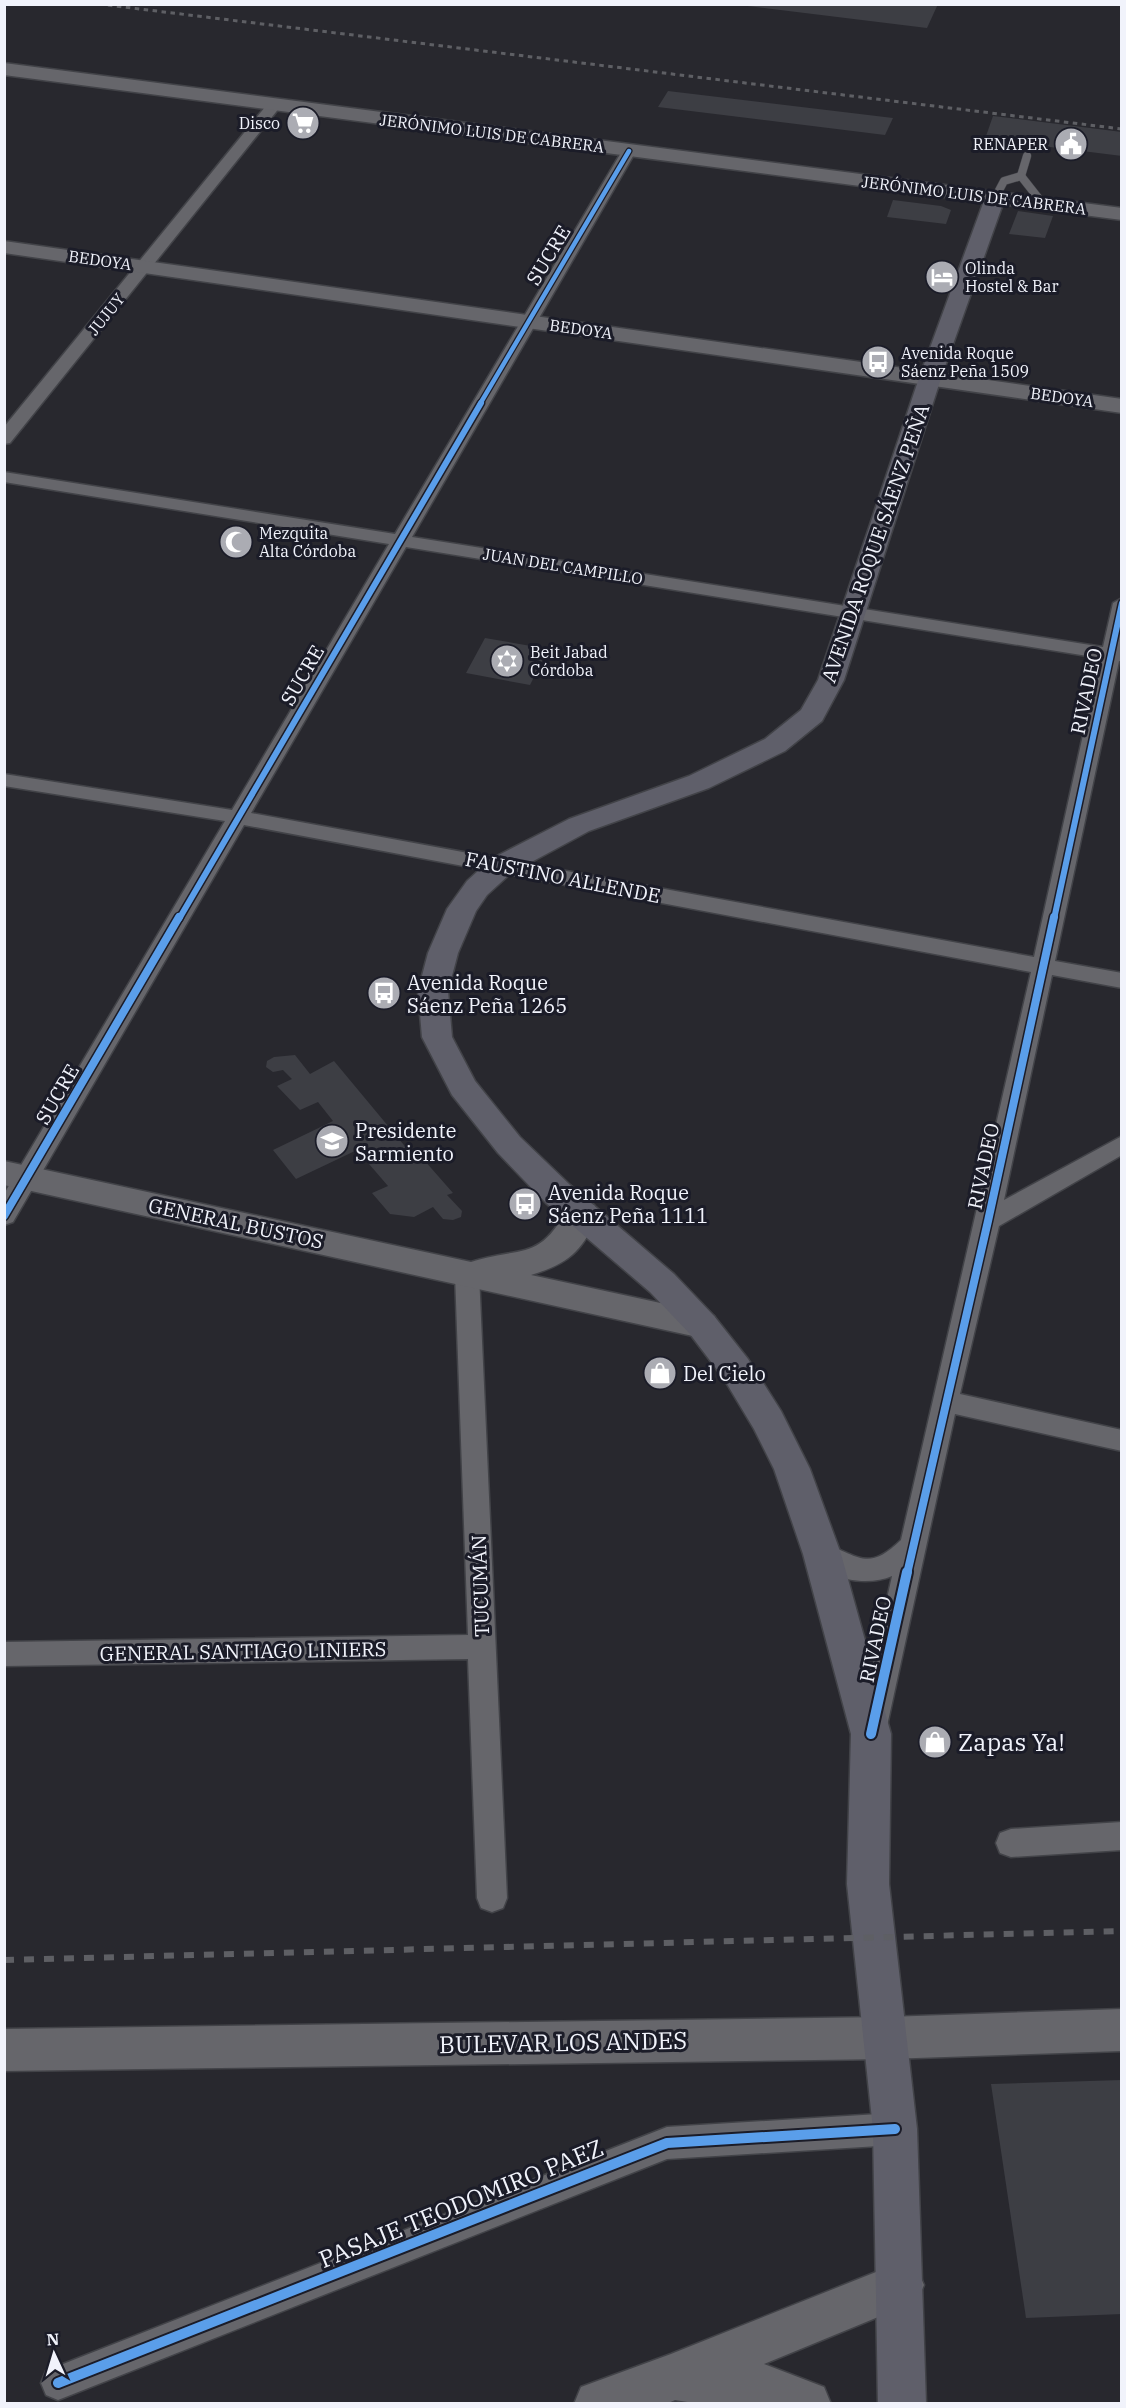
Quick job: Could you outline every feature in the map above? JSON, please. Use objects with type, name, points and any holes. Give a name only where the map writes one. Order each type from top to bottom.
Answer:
[{"type":"main road","name":"JERÓNIMO LUIS DE CABRERA","points":[[4,69],[1122,214]]},
{"type":"main road","name":"AVENIDA ROQUE SÁENZ PEÑA","points":[[902,2403],[902,2284],[895,2129],[887,2037],[868,1884],[871,1734],[822,1554],[792,1469],[768,1421],[736,1369],[702,1325],[662,1283],[558,1194],[509,1145],[463,1087],[437,1037],[433,991],[443,953],[462,909],[477,888],[501,866],[579,825],[699,782],[775,745],[812,715],[831,680],[855,613],[930,378],[995,198]]},
{"type":"main road","name":"BEDOYA","points":[[4,247],[1122,406]]},
{"type":"main road","name":"GENERAL BUSTOS","points":[[16,1175],[702,1325]]},
{"type":"main road","name":"GENERAL BUSTOS","points":[[467,1274],[537,1262],[555,1253],[575,1232],[582,1214]]},
{"type":"main road","name":"BULEVAR LOS ANDES","points":[[4,2050],[887,2037],[1122,2030]]},
{"type":"main road","points":[[598,2403],[671,2378],[902,2284]]},
{"type":"main road","points":[[671,2378],[736,2383],[788,2393],[807,2403]]},
{"type":"street","name":"JUJUY","points":[[4,439],[275,104]]},
{"type":"street","name":"SUCRE","points":[[4,1216],[16,1175],[238,817],[527,321],[629,151]]},
{"type":"street","name":"JUAN DEL CAMPILLO","points":[[4,477],[1116,655]]},
{"type":"street","name":"RIVADEO","points":[[871,1734],[945,1401],[988,1221],[1043,966],[1116,655],[1122,603]]},
{"type":"street","name":"FAUSTINO ALLENDE","points":[[4,780],[238,817],[1122,981]]},
{"type":"street","points":[[988,1221],[1122,1144]]},
{"type":"street","name":"TUCUMÁN","points":[[467,1274],[492,1898]]},
{"type":"street","points":[[945,1401],[1122,1441]]},
{"type":"street","points":[[822,1554],[841,1566],[870,1572],[896,1564],[912,1546]]},
{"type":"street","name":"GENERAL SANTIAGO LINIERS","points":[[4,1654],[482,1647]]},
{"type":"street","points":[[1011,1843],[1122,1836]]},
{"type":"street","name":"PASAJE TEODOMIRO PAEZ","points":[[58,2383],[667,2143],[895,2129]]},
{"type":"lane","points":[[1021,176],[1027,156]]},
{"type":"lane","points":[[995,198],[1004,181],[1021,176]]},
{"type":"lane","points":[[1021,176],[1043,204]]},
{"type":"building","points":[[731,4],[938,4],[927,28]]},
{"type":"building","points":[[668,91],[893,118],[885,135],[658,107]]},
{"type":"building","points":[[993,116],[1122,132],[1122,156],[985,139]]},
{"type":"building","points":[[893,200],[941,206],[951,210],[946,224],[887,217]]},
{"type":"building","points":[[1018,211],[1053,216],[1045,238],[1009,234]]},
{"type":"building","name":"Beit Jabad Córdoba","points":[[485,638],[548,649],[530,685],[466,673]]},
{"type":"building","points":[[295,1055],[310,1074],[334,1061],[418,1162],[424,1160],[453,1193],[447,1195],[462,1211],[461,1217],[453,1220],[443,1219],[433,1207],[414,1217],[390,1214],[372,1193],[388,1186],[357,1150],[296,1179],[273,1150],[333,1121],[318,1102],[300,1110],[277,1086],[292,1079],[283,1070],[273,1072],[266,1067],[267,1061],[274,1057]]},
{"type":"building","points":[[1122,2080],[1122,2314],[1026,2318],[991,2084]]},
{"type":"railway","points":[[99,4],[1122,129]]},
{"type":"railway","points":[[4,1960],[1122,1931]]},
{"type":"cycle path","points":[[4,1216],[629,151]]},
{"type":"cycle path","points":[[871,1734],[945,1401],[988,1221],[1122,603]]},
{"type":"cycle path","points":[[58,2383],[667,2143],[895,2129]]},
{"type":"place","name":"Disco","points":[[303,123]]},
{"type":"place","name":"RENAPER","points":[[1071,144]]},
{"type":"place","name":"Olinda Hostel & Bar","points":[[942,277]]},
{"type":"place","name":"Avenida Roque Sáenz Peña 1509","points":[[878,362]]},
{"type":"place","name":"Mezquita Alta Córdoba","points":[[236,542]]},
{"type":"place","name":"Beit Jabad Córdoba","points":[[507,661]]},
{"type":"place","name":"Avenida Roque Sáenz Peña 1265","points":[[384,993]]},
{"type":"place","name":"Presidente Sarmiento","points":[[332,1141]]},
{"type":"place","name":"Avenida Roque Sáenz Peña 1111","points":[[525,1204]]},
{"type":"place","name":"Del Cielo","points":[[660,1373]]},
{"type":"place","name":"Zapas Ya!","points":[[935,1742]]}]
